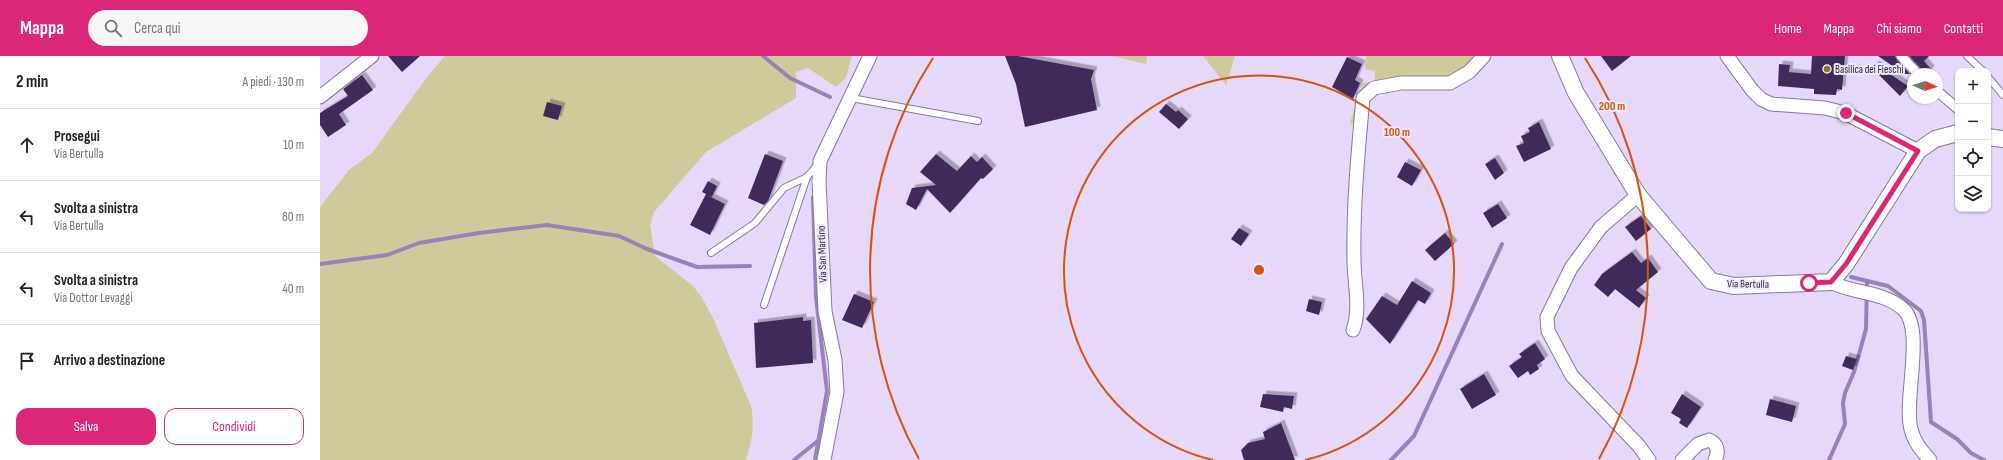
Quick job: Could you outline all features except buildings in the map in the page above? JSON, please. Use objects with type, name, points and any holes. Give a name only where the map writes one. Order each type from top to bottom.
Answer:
[{"type":"street","points":[[320,97],[372,56]]},
{"type":"street","name":"Via San Martino","points":[[824,460],[837,392],[835,360],[824,311],[819,181],[820,161],[870,56]]},
{"type":"street","points":[[1353,330],[1357,318],[1354,253],[1357,166],[1363,98],[1374,88],[1401,83],[1450,83],[1469,72],[1484,56]]},
{"type":"street","name":"Via Bertulla","points":[[1560,56],[1576,93],[1638,195],[1711,281],[1734,286],[1831,282]]},
{"type":"street","points":[[1727,56],[1752,90],[1762,100],[1771,104],[1825,108],[1846,113],[1918,151]]},
{"type":"street","points":[[1901,56],[1912,68]]},
{"type":"street","points":[[1943,96],[1955,106]]},
{"type":"street","points":[[1930,460],[1916,445],[1908,414],[1913,348],[1912,322],[1908,314],[1902,308],[1872,293],[1837,286],[1831,282],[1846,264],[1918,151],[1935,139],[1955,134]]},
{"type":"street","points":[[1991,137],[2003,139]]},
{"type":"street","points":[[1638,195],[1601,227],[1571,268],[1547,317],[1548,331],[1572,376],[1639,446],[1649,460]]},
{"type":"street","points":[[1682,460],[1698,444],[1709,440],[1715,444],[1717,448],[1715,460]]},
{"type":"lane","points":[[1967,56],[1980,68]]},
{"type":"lane","points":[[1991,81],[2003,95]]},
{"type":"lane","points":[[851,98],[978,121]]},
{"type":"lane","points":[[764,305],[807,177],[820,161]]},
{"type":"lane","points":[[711,253],[755,223],[784,188],[807,177]]},
{"type":"shaded area","points":[[445,56],[852,56],[846,78],[836,87],[808,68],[796,72],[796,98],[706,152],[654,212],[650,225],[655,256],[693,286],[701,296],[713,318],[751,406],[753,420],[752,433],[746,460],[320,460],[320,207],[349,170],[372,153],[427,77]]},
{"type":"shaded area","points":[[1112,56],[1147,56],[1146,64]]},
{"type":"shaded area","points":[[1203,56],[1235,56],[1226,85]]},
{"type":"shaded area","points":[[1366,56],[1478,56],[1453,78],[1371,88],[1356,125],[1350,123],[1362,83],[1374,82],[1375,71],[1365,69]]},
{"type":"waterway","points":[[763,56],[790,78],[830,97]]},
{"type":"waterway","points":[[813,197],[816,297],[827,391],[815,460]]},
{"type":"waterway","points":[[320,264],[387,255],[419,243],[479,233],[547,225],[619,236],[647,249],[697,267],[750,266]]},
{"type":"waterway","points":[[1391,460],[1414,436],[1502,244]]},
{"type":"waterway","points":[[1851,277],[1888,286],[1921,311],[1924,320],[1931,422],[1957,439],[1971,453],[1984,460]]},
{"type":"waterway","points":[[1829,460],[1845,424],[1843,403],[1845,393],[1854,372],[1866,329],[1867,281]]},
{"type":"waterway","points":[[794,460],[819,440]]},
{"type":"place","name":"Basilica dei Fieschi","points":[[1827,69]]},
{"type":"route","points":[[1809,283],[1831,282],[1846,264],[1918,151],[1846,113]]}]
